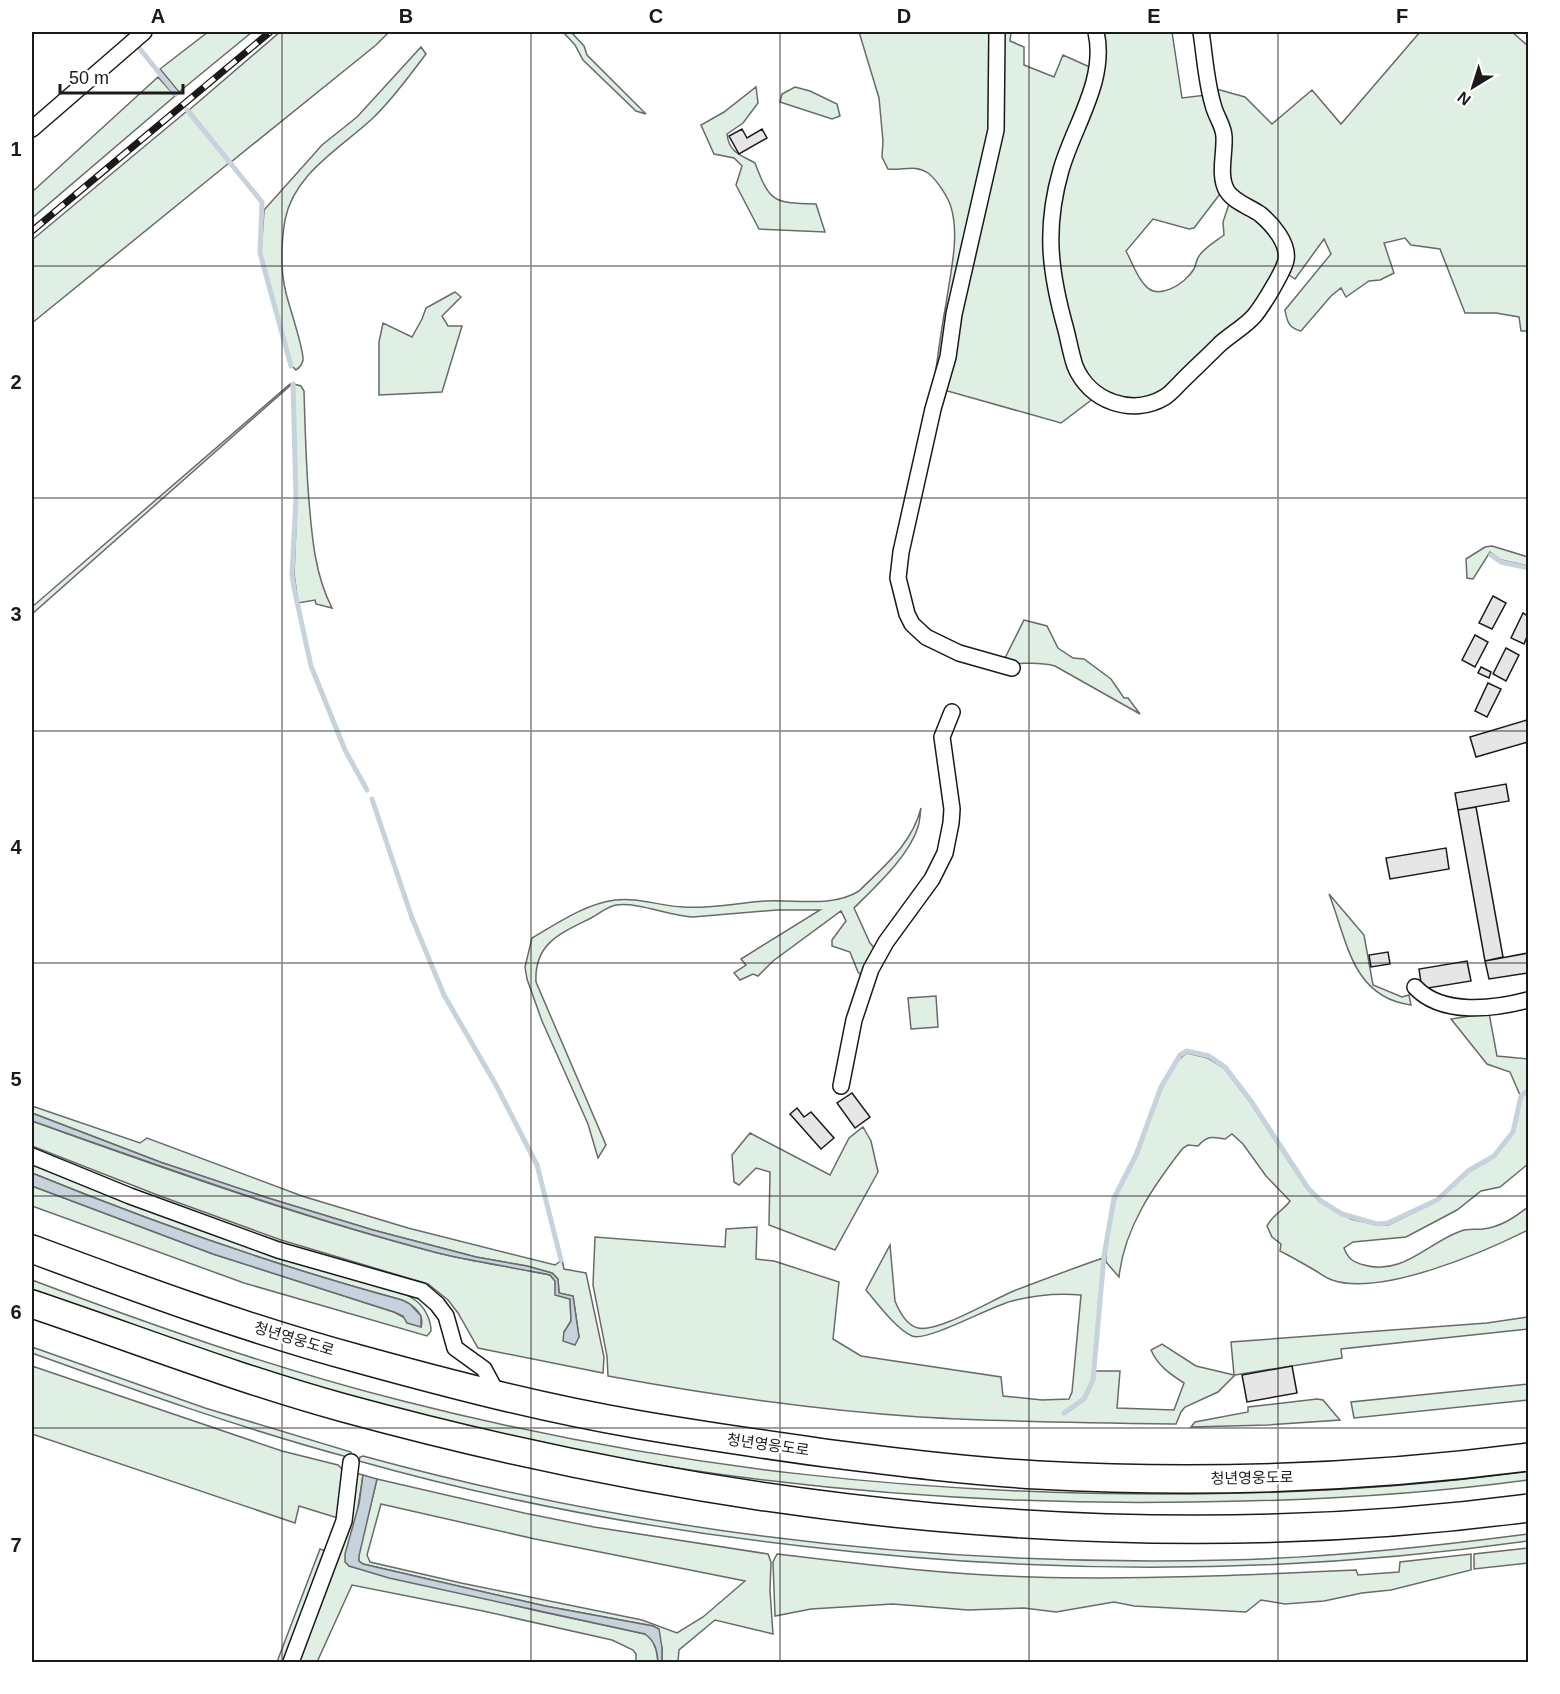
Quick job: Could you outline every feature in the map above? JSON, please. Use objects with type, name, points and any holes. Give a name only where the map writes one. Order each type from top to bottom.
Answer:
[{"type":"highway","name":"청년영웅도로","points":[[32,1249],[214,1314],[355,1359],[498,1395],[632,1424],[767,1445],[898,1463],[1037,1475],[1178,1479],[1311,1477],[1444,1468],[1528,1457]]},
{"type":"highway","points":[[32,1304],[209,1366],[341,1407],[486,1445],[623,1474],[771,1497],[893,1513],[1035,1526],[1178,1529],[1314,1527],[1449,1518],[1528,1508]]},
{"type":"street","points":[[32,129],[144,32]]},
{"type":"street","points":[[998,32],[996,130],[954,314],[948,357],[933,409],[900,552],[898,578],[907,614],[912,624],[926,637],[959,653],[1012,668]]},
{"type":"street","points":[[1096,32],[1099,51],[1098,69],[1061,169],[1051,217],[1052,276],[1076,366],[1084,382],[1096,395],[1111,403],[1125,406],[1142,405],[1167,396],[1230,334],[1255,315],[1282,271],[1287,257],[1285,245],[1276,231],[1260,215],[1231,196],[1226,190],[1223,177],[1224,134],[1214,108],[1201,32]]},
{"type":"street","points":[[842,1086],[854,1020],[871,969],[886,942],[932,879],[945,853],[952,809],[942,737],[952,712]]},
{"type":"street","points":[[1415,987],[1422,995],[1433,1001],[1470,1008],[1499,1006],[1528,1000]]},
{"type":"street","points":[[32,1156],[130,1196],[278,1250],[422,1291],[437,1304],[446,1316],[456,1348],[484,1369],[498,1395]]},
{"type":"street","points":[[291,1662],[344,1521],[351,1462]]},
{"type":"green space","points":[[208,32],[252,32],[179,92],[160,69]]},
{"type":"green space","points":[[280,32],[389,32],[231,162],[189,110]]},
{"type":"green space","points":[[563,32],[571,32],[584,46],[587,55],[646,114],[636,111],[583,60],[575,45]]},
{"type":"green space","points":[[859,32],[995,32],[994,129],[966,257],[934,382],[953,255],[954,219],[945,194],[928,173],[913,168],[888,169],[882,157],[883,141],[879,98]]},
{"type":"green space","points":[[1001,32],[1011,32],[1010,41],[1024,47],[1024,65],[1054,77],[1063,55],[1094,69],[1074,123],[1049,276],[1094,398],[1061,423],[944,390],[982,210]]},
{"type":"green space","points":[[1097,32],[1172,32],[1182,98],[1206,95],[1215,118],[1223,190],[1194,228],[1189,229],[1153,219],[1126,251],[1144,284],[1150,289],[1163,291],[1178,285],[1190,275],[1201,253],[1224,235],[1223,222],[1231,198],[1260,216],[1285,257],[1263,299],[1166,395],[1111,402],[1077,366],[1069,336],[1053,217],[1078,124]]},
{"type":"green space","points":[[1420,32],[1512,32],[1528,46],[1528,331],[1521,331],[1519,317],[1496,313],[1465,313],[1440,249],[1411,245],[1405,238],[1384,243],[1394,273],[1380,280],[1369,281],[1346,297],[1341,288],[1331,296],[1301,331],[1297,330],[1289,324],[1285,310],[1331,254],[1324,239],[1295,279],[1286,273],[1290,258],[1229,188],[1213,88],[1245,97],[1272,124],[1312,90],[1341,124]]},
{"type":"green space","points":[[421,47],[426,54],[394,95],[373,118],[308,175],[290,203],[285,220],[282,266],[286,293],[303,354],[302,363],[296,370],[292,366],[261,253],[264,210],[322,145],[357,117]]},
{"type":"green space","points":[[158,77],[175,96],[32,218],[32,192]]},
{"type":"green space","points":[[756,87],[758,103],[743,123],[727,134],[730,145],[737,153],[755,163],[765,186],[775,198],[791,203],[816,204],[825,232],[759,229],[736,185],[742,166],[734,158],[714,154],[701,125],[724,112]]},
{"type":"green space","points":[[795,87],[810,91],[837,104],[840,116],[832,119],[780,102],[782,94]]},
{"type":"green space","points":[[187,111],[229,163],[32,323],[32,240]]},
{"type":"green space","points":[[455,292],[461,297],[442,316],[448,326],[462,326],[442,392],[379,395],[379,342],[383,323],[412,337],[426,308]]},
{"type":"green space","points":[[292,384],[32,614],[32,607]]},
{"type":"green space","points":[[294,384],[301,386],[304,391],[307,474],[313,542],[322,583],[332,608],[316,604],[315,600],[298,603],[294,574],[297,498]]},
{"type":"green space","points":[[1492,546],[1528,557],[1528,566],[1501,560],[1490,552],[1473,579],[1467,578],[1466,559],[1485,547]]},
{"type":"green space","points":[[1024,620],[1047,626],[1058,648],[1073,658],[1084,659],[1111,679],[1124,698],[1128,698],[1140,714],[1055,666],[1041,663],[1003,662]]},
{"type":"green space","points":[[921,808],[914,838],[900,860],[854,908],[870,943],[877,951],[865,979],[858,972],[850,952],[832,946],[832,940],[846,921],[841,911],[773,961],[758,976],[753,974],[740,980],[734,973],[746,965],[741,959],[820,910],[777,910],[693,917],[635,905],[616,905],[569,929],[552,941],[540,958],[536,982],[606,1145],[598,1158],[588,1124],[542,1021],[527,979],[525,967],[532,938],[582,910],[615,900],[713,907],[765,901],[813,902],[848,896],[859,891],[896,854],[911,833]]},
{"type":"green space","points":[[1329,894],[1364,935],[1373,985],[1402,997],[1409,995],[1411,1005],[1391,1000],[1375,991],[1363,978],[1347,947]]},
{"type":"green space","points":[[936,996],[938,1027],[911,1029],[908,998]]},
{"type":"green space","points":[[1489,1013],[1497,1056],[1528,1059],[1528,1089],[1520,1095],[1510,1072],[1487,1064],[1451,1019]]},
{"type":"green space","points":[[1187,1053],[1208,1058],[1224,1068],[1250,1102],[1307,1189],[1320,1202],[1351,1219],[1377,1225],[1388,1225],[1437,1201],[1469,1172],[1494,1157],[1514,1132],[1522,1096],[1528,1091],[1528,1164],[1500,1187],[1481,1191],[1457,1210],[1406,1237],[1353,1242],[1344,1248],[1351,1260],[1357,1263],[1378,1267],[1391,1266],[1414,1257],[1461,1231],[1490,1228],[1502,1224],[1528,1207],[1528,1230],[1432,1270],[1377,1282],[1353,1284],[1332,1280],[1280,1251],[1281,1244],[1272,1237],[1267,1226],[1290,1201],[1232,1134],[1225,1139],[1210,1138],[1198,1146],[1188,1145],[1183,1148],[1151,1192],[1134,1224],[1127,1241],[1119,1277],[1106,1262],[1109,1221],[1120,1187],[1137,1156],[1163,1085],[1178,1061]]},
{"type":"green space","points":[[32,1106],[140,1143],[147,1138],[302,1196],[408,1228],[555,1265],[562,1260],[564,1269],[586,1273],[604,1357],[603,1373],[478,1348],[448,1300],[428,1284],[281,1240],[32,1146],[32,1121],[335,1224],[438,1253],[550,1275],[555,1281],[556,1295],[570,1299],[571,1321],[564,1332],[579,1337],[573,1296],[559,1293],[558,1279],[552,1273],[476,1257],[373,1230],[268,1198],[160,1162],[32,1113]]},
{"type":"green space","points":[[863,1127],[871,1141],[878,1172],[835,1250],[769,1225],[770,1172],[756,1168],[739,1185],[734,1182],[732,1155],[750,1133],[830,1175],[849,1138]]},
{"type":"green space","points":[[32,1165],[217,1236],[404,1294],[419,1303],[429,1318],[431,1331],[427,1336],[244,1283],[32,1206],[32,1186],[213,1254],[394,1312],[421,1327],[420,1314],[414,1307],[402,1300],[308,1273],[169,1226],[32,1173]]},
{"type":"green space","points":[[757,1227],[756,1259],[774,1261],[839,1282],[833,1339],[861,1356],[1001,1377],[1003,1396],[1042,1400],[1069,1399],[1072,1392],[1081,1295],[1046,1295],[1012,1301],[931,1334],[912,1336],[888,1316],[866,1290],[890,1245],[895,1301],[903,1317],[910,1324],[918,1328],[927,1328],[952,1320],[1016,1290],[1103,1258],[1092,1380],[1083,1398],[1064,1412],[1065,1414],[1086,1396],[1092,1385],[1095,1371],[1120,1371],[1117,1408],[1174,1410],[1184,1383],[1165,1369],[1154,1356],[1151,1350],[1162,1344],[1196,1366],[1234,1375],[1231,1342],[1487,1323],[1528,1317],[1528,1329],[1341,1349],[1342,1358],[1235,1375],[1218,1392],[1185,1407],[1176,1424],[952,1419],[881,1414],[764,1401],[608,1376],[607,1356],[593,1285],[595,1237],[725,1247],[726,1229]]},
{"type":"green space","points":[[32,1280],[216,1346],[403,1401],[599,1444],[697,1460],[893,1483],[992,1490],[1092,1493],[1192,1494],[1318,1491],[1444,1481],[1528,1471],[1528,1480],[1445,1490],[1319,1499],[1118,1502],[971,1498],[824,1487],[751,1478],[558,1447],[371,1402],[233,1362],[157,1336],[32,1289]]},
{"type":"green space","points":[[32,1347],[205,1408],[351,1452],[351,1458],[270,1435],[151,1395],[32,1353]]},
{"type":"green space","points":[[32,1366],[282,1451],[338,1465],[343,1470],[341,1519],[299,1506],[295,1523],[32,1434]]},
{"type":"green space","points":[[1528,1384],[1528,1400],[1354,1418],[1351,1402]]},
{"type":"green space","points":[[1323,1400],[1340,1420],[1191,1427],[1195,1422],[1248,1412],[1248,1407]]},
{"type":"green space","points":[[363,1456],[469,1483],[576,1506],[683,1525],[792,1540],[1010,1558],[1119,1561],[1228,1560],[1378,1551],[1528,1534],[1528,1541],[1347,1560],[1256,1565],[1074,1566],[892,1556],[745,1539],[578,1512],[414,1476],[359,1461]]},
{"type":"green space","points":[[356,1473],[363,1475],[349,1566],[645,1634],[655,1646],[658,1662],[636,1662],[636,1654],[633,1650],[612,1640],[352,1585],[317,1662],[297,1662],[352,1517]]},
{"type":"green space","points":[[377,1479],[594,1527],[768,1554],[771,1562],[770,1591],[773,1634],[715,1620],[679,1650],[678,1662],[662,1662],[662,1648],[653,1626],[545,1606],[363,1564],[359,1561],[358,1556]],"holes":[[[381,1504],[535,1539],[745,1581],[703,1617],[677,1633],[642,1620],[370,1562],[367,1555]]]},
{"type":"green space","points":[[1528,1548],[1528,1563],[1474,1569],[1474,1554]]},
{"type":"green space","points":[[320,1549],[329,1552],[287,1662],[277,1662]]},
{"type":"green space","points":[[777,1554],[936,1571],[1072,1578],[1356,1570],[1358,1575],[1399,1572],[1400,1562],[1471,1554],[1471,1570],[1391,1590],[1324,1601],[1285,1604],[1261,1600],[1246,1612],[1134,1606],[1114,1602],[1056,1612],[1024,1608],[968,1610],[893,1604],[811,1609],[775,1616],[773,1562]]},
{"type":"shaded area","points":[[32,1113],[160,1162],[268,1198],[373,1230],[476,1257],[552,1273],[558,1279],[559,1293],[573,1296],[579,1337],[575,1345],[563,1341],[564,1332],[571,1321],[570,1299],[555,1295],[555,1281],[550,1275],[438,1253],[335,1224],[32,1121]]},
{"type":"shaded area","points":[[32,1173],[215,1242],[308,1273],[402,1300],[410,1304],[421,1316],[421,1327],[407,1323],[403,1316],[394,1312],[213,1254],[32,1186]]},
{"type":"shaded area","points":[[363,1475],[377,1479],[359,1556],[359,1561],[363,1564],[545,1606],[653,1626],[659,1629],[662,1662],[658,1662],[655,1646],[645,1634],[389,1578],[349,1566],[345,1562],[345,1554],[359,1504]]},
{"type":"building","points":[[742,129],[747,138],[762,129],[767,138],[739,154],[729,136]]},
{"type":"building","points":[[1493,596],[1506,603],[1492,629],[1479,623]]},
{"type":"building","points":[[1523,613],[1528,616],[1528,634],[1524,644],[1511,638]]},
{"type":"building","points":[[1475,635],[1488,642],[1475,667],[1462,660]]},
{"type":"building","points":[[1506,648],[1519,655],[1506,681],[1493,674]]},
{"type":"building","points":[[1481,667],[1491,672],[1489,678],[1478,673]]},
{"type":"building","points":[[1488,683],[1501,689],[1487,717],[1475,711]]},
{"type":"building","points":[[1527,720],[1528,742],[1476,757],[1470,737]]},
{"type":"building","points":[[1506,784],[1509,801],[1458,810],[1455,793]]},
{"type":"building","points":[[1476,807],[1503,957],[1485,961],[1458,810]]},
{"type":"building","points":[[1446,848],[1449,869],[1390,879],[1386,858]]},
{"type":"building","points":[[1388,952],[1390,964],[1371,967],[1369,955]]},
{"type":"building","points":[[1528,953],[1528,973],[1489,979],[1485,961]]},
{"type":"building","points":[[1467,961],[1471,981],[1422,989],[1419,969]]},
{"type":"building","points":[[852,1093],[870,1117],[855,1128],[837,1103]]},
{"type":"building","points":[[797,1108],[804,1117],[811,1112],[834,1138],[821,1149],[790,1114]]},
{"type":"building","points":[[1292,1366],[1297,1393],[1247,1402],[1242,1375]]},
{"type":"waterway","points":[[125,32],[127,34],[130,32]]},
{"type":"waterway","points":[[136,44],[176,94]]},
{"type":"waterway","points":[[187,110],[262,202],[260,253],[291,366]]},
{"type":"waterway","points":[[293,384],[296,498],[292,574],[294,588],[311,666],[345,750],[367,790]]},
{"type":"waterway","points":[[1491,555],[1501,562],[1528,568]]},
{"type":"waterway","points":[[372,799],[412,918],[444,995],[496,1085],[537,1165],[561,1260]]},
{"type":"waterway","points":[[1064,1413],[1084,1399],[1093,1380],[1104,1256],[1114,1198],[1136,1155],[1161,1087],[1180,1055],[1187,1051],[1209,1056],[1225,1067],[1251,1101],[1308,1188],[1321,1201],[1342,1214],[1377,1224],[1388,1223],[1437,1200],[1468,1171],[1494,1156],[1513,1132],[1521,1096],[1528,1090]]},
{"type":"railway","points":[[32,231],[270,32]]}]
